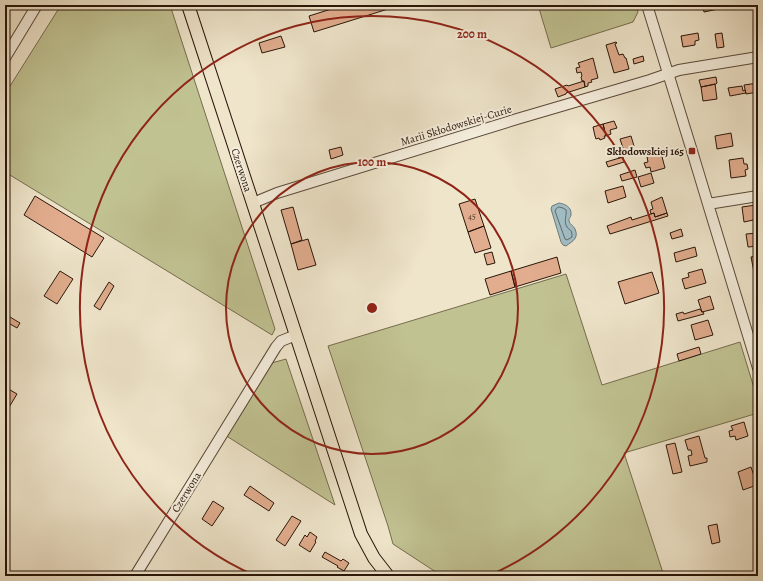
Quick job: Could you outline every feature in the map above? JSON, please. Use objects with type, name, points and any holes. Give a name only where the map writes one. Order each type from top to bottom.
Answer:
[{"type":"main road","name":"Czerwona","points":[[188,5],[361,534],[374,558],[388,576]]},
{"type":"street","points":[[5,58],[37,5]]},
{"type":"street","points":[[647,5],[758,368]]},
{"type":"street","name":"Marii Skłodowskiej-Curie","points":[[253,203],[292,188],[679,70],[758,57]]},
{"type":"street","points":[[708,204],[758,196]]},
{"type":"street","name":"Czerwona","points":[[135,576],[276,347],[281,341],[296,335]]},
{"type":"green space","points":[[61,5],[170,5],[275,329],[272,335],[5,172],[5,94]]},
{"type":"green space","points":[[538,5],[636,5],[638,12],[633,22],[551,48]]},
{"type":"green space","points":[[566,274],[602,385],[740,342],[758,401],[758,413],[624,453],[664,576],[442,576],[393,544],[328,346]]},
{"type":"green space","points":[[286,359],[335,505],[225,435],[268,364]]},
{"type":"water","points":[[559,203],[566,205],[569,208],[571,215],[569,221],[576,232],[575,239],[566,246],[561,242],[551,209],[552,206]]},
{"type":"building","points":[[344,5],[401,5],[314,32],[309,16]]},
{"type":"building","points":[[704,5],[723,5],[723,8],[704,12]]},
{"type":"building","points":[[698,33],[699,40],[695,41],[695,45],[683,47],[681,36]]},
{"type":"building","points":[[722,33],[724,47],[717,48],[715,34]]},
{"type":"building","points":[[281,36],[285,47],[262,53],[259,43]]},
{"type":"building","points":[[617,43],[615,44],[619,55],[623,54],[626,58],[629,69],[614,73],[606,45]]},
{"type":"building","points":[[643,56],[644,61],[634,64],[633,59]]},
{"type":"building","points":[[593,58],[598,78],[591,80],[592,82],[588,83],[588,86],[585,87],[584,81],[582,81],[581,72],[577,73],[576,68],[580,67],[578,63]]},
{"type":"building","points":[[716,77],[716,84],[701,87],[699,80]]},
{"type":"building","points":[[584,81],[585,87],[558,97],[555,89]]},
{"type":"building","points":[[758,83],[758,92],[746,94],[744,85]]},
{"type":"building","points":[[715,84],[717,99],[703,101],[701,87]]},
{"type":"building","points":[[742,86],[743,91],[745,90],[746,93],[730,96],[728,88]]},
{"type":"building","points":[[614,121],[617,128],[610,130],[611,134],[606,136],[603,124]]},
{"type":"building","points":[[603,124],[606,136],[600,140],[599,138],[596,139],[593,127]]},
{"type":"building","points":[[731,133],[733,146],[717,149],[715,136]]},
{"type":"building","points":[[631,136],[634,146],[632,147],[634,153],[619,158],[617,150],[623,148],[620,139]]},
{"type":"building","points":[[341,147],[343,155],[331,159],[329,150]]},
{"type":"building","points":[[661,153],[665,168],[651,172],[650,167],[646,168],[644,163],[648,162],[647,157]]},
{"type":"building","points":[[623,157],[624,162],[608,167],[606,162]]},
{"type":"building","points":[[743,158],[744,164],[747,164],[748,169],[745,170],[746,176],[731,178],[729,160]]},
{"type":"building","points":[[635,170],[637,177],[622,181],[620,175]]},
{"type":"building","points":[[651,173],[654,183],[641,187],[638,177]]},
{"type":"building","points":[[623,186],[626,197],[608,203],[605,191]]},
{"type":"building","points":[[35,196],[104,238],[92,257],[24,215]]},
{"type":"building","points":[[662,197],[667,213],[655,217],[654,213],[651,214],[650,210],[653,209],[651,202]]},
{"type":"building","points":[[475,199],[484,226],[468,232],[459,204]]},
{"type":"building","points":[[756,205],[758,219],[744,222],[742,207]]},
{"type":"building","points":[[293,207],[302,240],[291,244],[281,210]]},
{"type":"building","points":[[654,213],[655,217],[667,213],[668,216],[610,234],[607,226],[631,217],[632,220]]},
{"type":"building","points":[[484,226],[491,248],[475,253],[468,232]]},
{"type":"building","points":[[681,229],[683,236],[672,239],[670,233]]},
{"type":"building","points":[[758,233],[758,246],[748,247],[746,234]]},
{"type":"building","points":[[308,239],[316,265],[298,270],[291,244]]},
{"type":"building","points":[[695,247],[697,256],[676,262],[674,253]]},
{"type":"building","points":[[492,252],[495,263],[487,265],[484,254]]},
{"type":"building","points":[[758,255],[758,271],[754,272],[751,257]]},
{"type":"building","points":[[557,257],[561,273],[515,287],[511,271]]},
{"type":"building","points":[[702,269],[706,283],[685,289],[682,279],[689,277],[688,273]]},
{"type":"building","points":[[60,271],[73,279],[57,304],[44,296]]},
{"type":"building","points":[[511,271],[515,287],[490,295],[485,279]]},
{"type":"building","points":[[652,272],[659,293],[625,304],[618,282]]},
{"type":"building","points":[[109,282],[114,286],[100,310],[94,306]]},
{"type":"building","points":[[710,296],[714,309],[702,312],[698,300]]},
{"type":"building","points":[[700,309],[704,314],[678,321],[676,314],[683,312],[684,314]]},
{"type":"building","points":[[5,314],[20,323],[17,328],[5,321]]},
{"type":"building","points":[[708,320],[713,335],[695,340],[691,325]]},
{"type":"building","points":[[699,347],[701,354],[679,361],[677,354]]},
{"type":"building","points":[[5,387],[17,394],[5,414]]},
{"type":"building","points":[[744,422],[748,436],[736,440],[735,436],[730,437],[729,431],[733,430],[731,426]]},
{"type":"building","points":[[699,436],[707,462],[690,466],[688,456],[692,455],[691,450],[688,450],[685,440]]},
{"type":"building","points":[[675,443],[682,472],[673,474],[666,445]]},
{"type":"building","points":[[751,467],[757,485],[743,490],[738,472]]},
{"type":"building","points":[[250,486],[274,503],[269,511],[244,495]]},
{"type":"building","points":[[213,501],[224,508],[212,526],[202,519]]},
{"type":"building","points":[[292,516],[301,521],[285,546],[276,540]]},
{"type":"building","points":[[717,524],[720,542],[712,544],[708,526]]},
{"type":"building","points":[[310,532],[317,537],[316,542],[310,552],[299,545],[305,535],[307,537]]},
{"type":"building","points":[[325,552],[341,561],[343,559],[349,563],[344,571],[322,557]]},
{"type":"place","name":"Skłodowskiej 165","points":[[692,151]]}]
